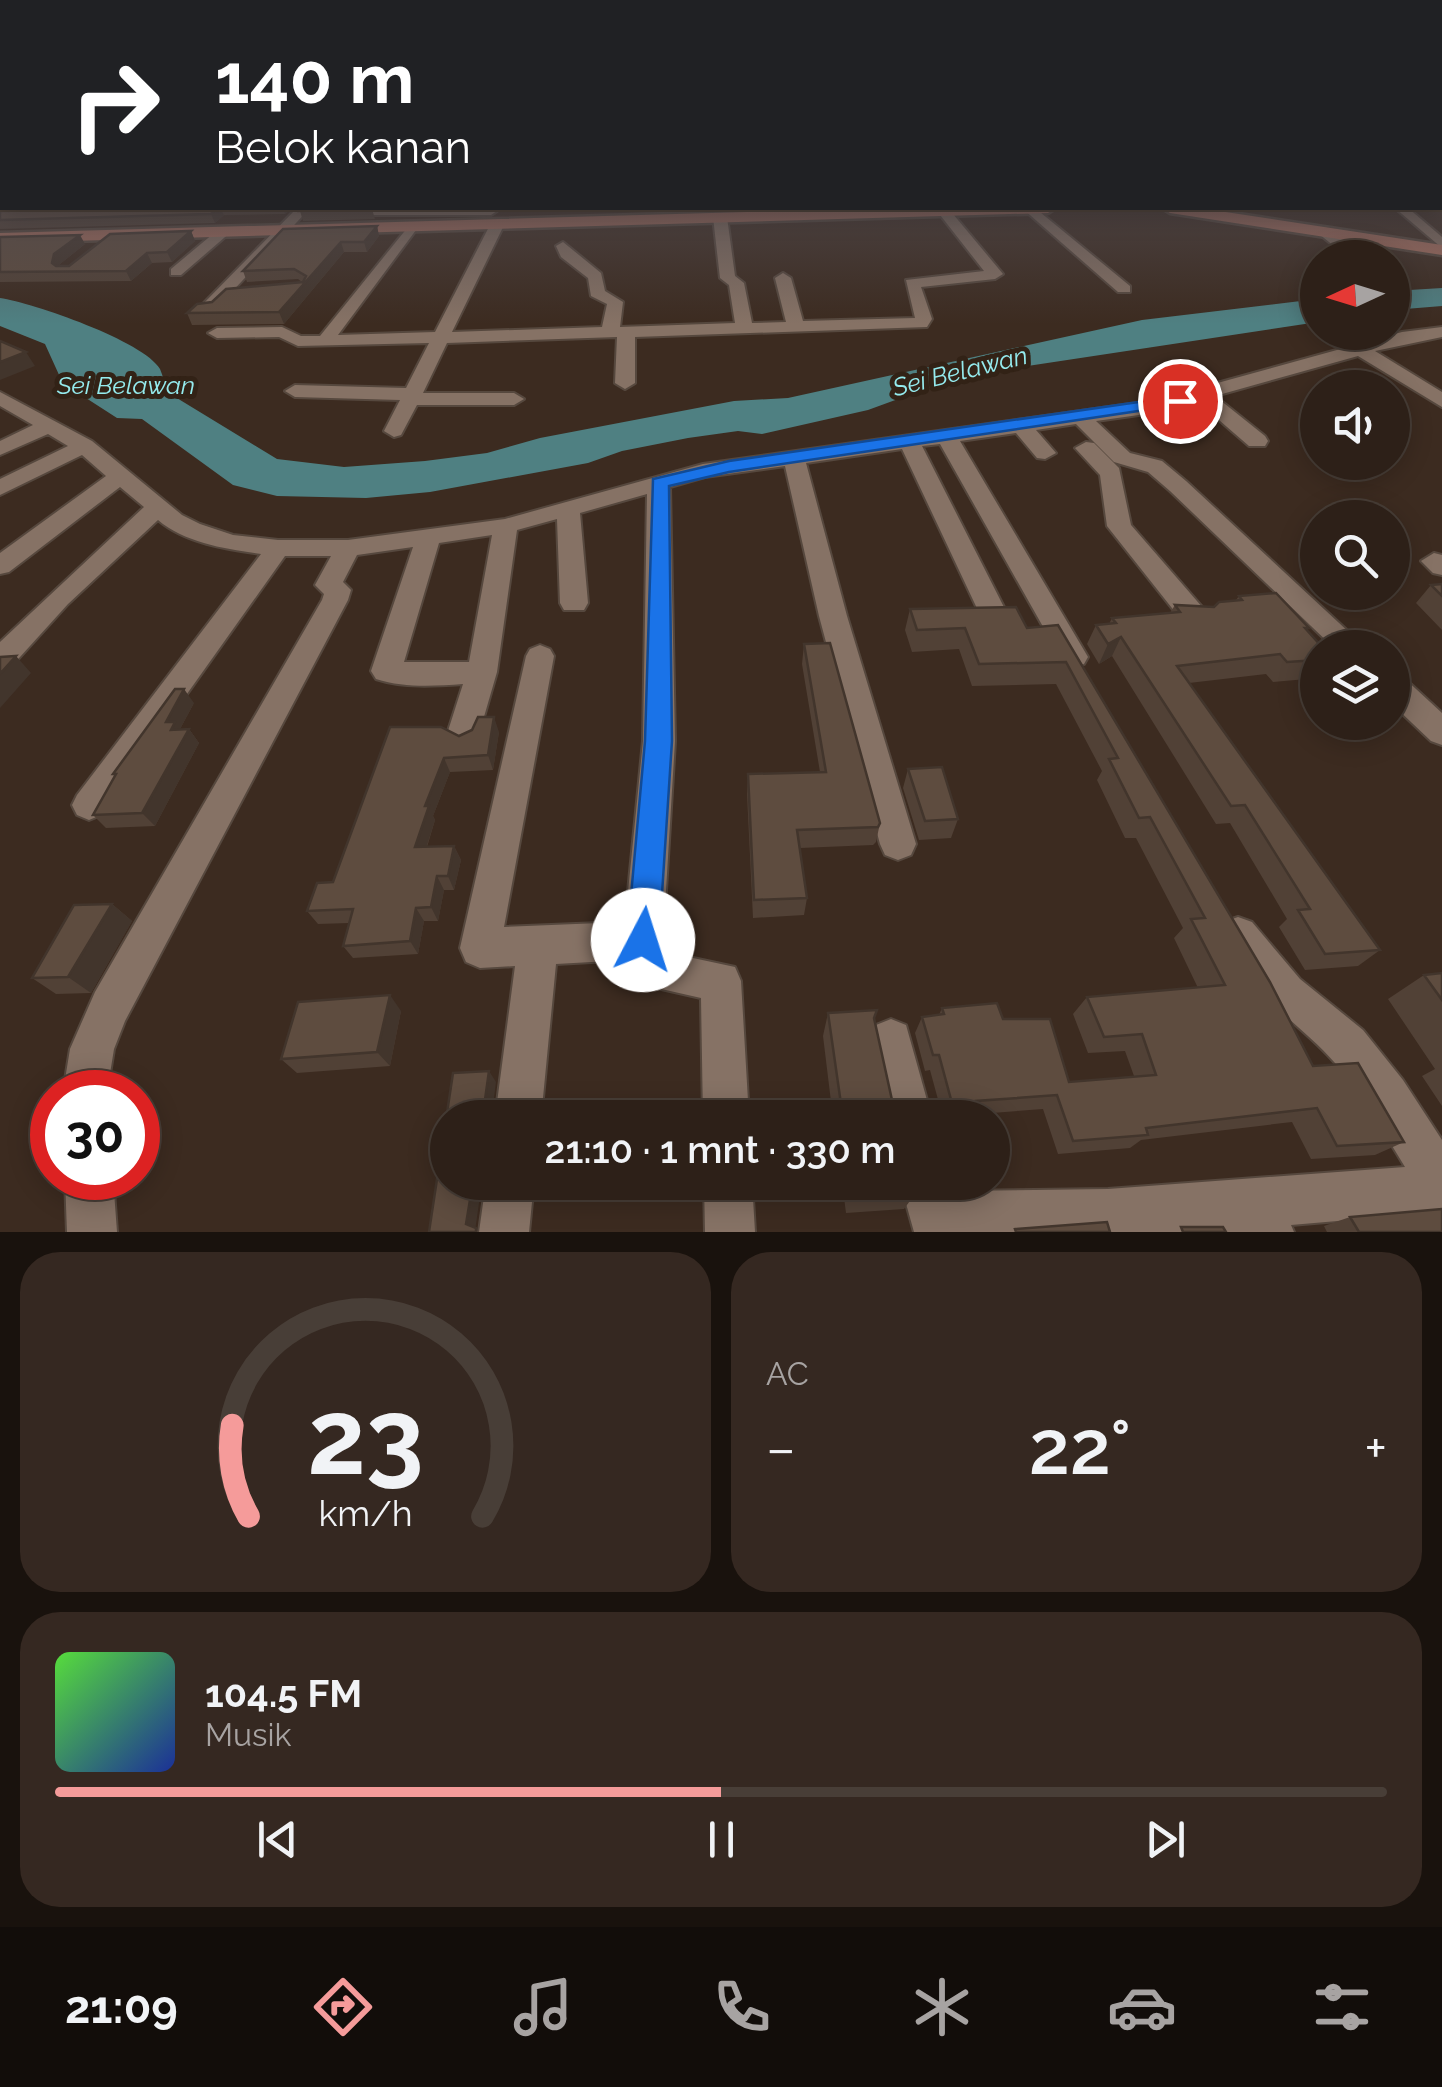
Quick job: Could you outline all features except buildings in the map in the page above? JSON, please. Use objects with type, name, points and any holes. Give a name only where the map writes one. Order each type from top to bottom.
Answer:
[{"type":"main road","points":[[0,238],[108,240],[225,231],[412,226],[492,216],[889,210]]},
{"type":"main road","points":[[1198,210],[1249,213],[1324,231],[1442,247]]},
{"type":"street","points":[[208,308],[302,210]]},
{"type":"street","points":[[218,333],[282,332],[298,341],[441,340],[921,322],[924,319],[912,283],[995,274],[954,210]]},
{"type":"street","points":[[1030,210],[1124,290]]},
{"type":"street","points":[[1403,210],[1442,247]]},
{"type":"street","points":[[374,212],[492,216],[441,340],[394,431]]},
{"type":"street","points":[[724,214],[728,278],[736,283],[744,330]]},
{"type":"street","points":[[108,240],[143,218]]},
{"type":"street","points":[[325,341],[412,226]]},
{"type":"street","points":[[176,272],[225,231]]},
{"type":"street","points":[[1324,231],[1336,240]]},
{"type":"street","points":[[562,246],[566,254],[598,279],[597,293],[615,302],[626,382]]},
{"type":"street","points":[[783,278],[796,328]]},
{"type":"street","points":[[224,291],[243,290]]},
{"type":"street","points":[[0,398],[84,446],[191,529],[230,542],[278,548],[348,548],[506,526],[660,482],[794,457],[1153,407],[1408,336],[1442,332]]},
{"type":"street","points":[[1363,351],[1442,401]]},
{"type":"street","points":[[296,391],[514,399]]},
{"type":"street","points":[[1202,394],[1257,442]]},
{"type":"street","points":[[1069,418],[1112,474],[1118,526],[1193,615]]},
{"type":"street","points":[[1069,418],[1126,462],[1136,467],[1154,466],[1333,630]]},
{"type":"street","points":[[0,435],[40,423]]},
{"type":"street","points":[[0,450],[40,423]]},
{"type":"street","points":[[1020,424],[1045,453]]},
{"type":"street","points":[[946,435],[1089,682]]},
{"type":"street","points":[[910,442],[996,618]]},
{"type":"street","points":[[0,488],[84,446]]},
{"type":"street","points":[[794,457],[833,616],[898,844]]},
{"type":"street","points":[[0,566],[120,476]]},
{"type":"street","points":[[660,482],[658,741],[643,940],[650,969],[722,981],[725,1100]]},
{"type":"street","points":[[0,660],[59,598],[158,507]]},
{"type":"street","points":[[568,510],[574,602]]},
{"type":"street","points":[[463,734],[482,672],[506,526]]},
{"type":"street","points":[[428,538],[386,671],[425,675],[482,672]]},
{"type":"street","points":[[88,805],[278,548]]},
{"type":"street","points":[[88,1070],[110,1007],[334,600],[338,590],[328,585],[348,548]]},
{"type":"street","points":[[540,656],[480,948],[643,940]]},
{"type":"street","points":[[1410,703],[1442,732]]},
{"type":"street","points":[[930,1210],[1111,1222],[1263,1218],[1442,1186],[1387,1096],[1348,1045],[1286,994],[1254,958],[1215,901]]},
{"type":"street","points":[[520,1100],[538,944]]},
{"type":"street","points":[[890,1040],[905,1100]]},
{"type":"street","points":[[90,1200],[92,1232]]},
{"type":"street","points":[[504,1232],[508,1200]]},
{"type":"street","points":[[729,1200],[730,1232]]},
{"type":"water","points":[[1442,288],[1442,306],[1410,309],[1410,290]]},
{"type":"water","name":"Sei Belawan","points":[[0,298],[61,315],[150,358],[160,369],[167,392],[277,459],[344,467],[487,453],[540,438],[734,401],[788,398],[1142,320],[1300,301],[1300,325],[961,376],[868,410],[762,434],[738,431],[688,438],[622,451],[588,463],[430,492],[366,498],[277,496],[233,485],[142,419],[117,418],[72,389],[60,377],[45,344],[0,326]]},
{"type":"route","points":[[643,940],[658,741],[660,482],[703,471],[994,427],[1126,412],[1180,401]]}]
